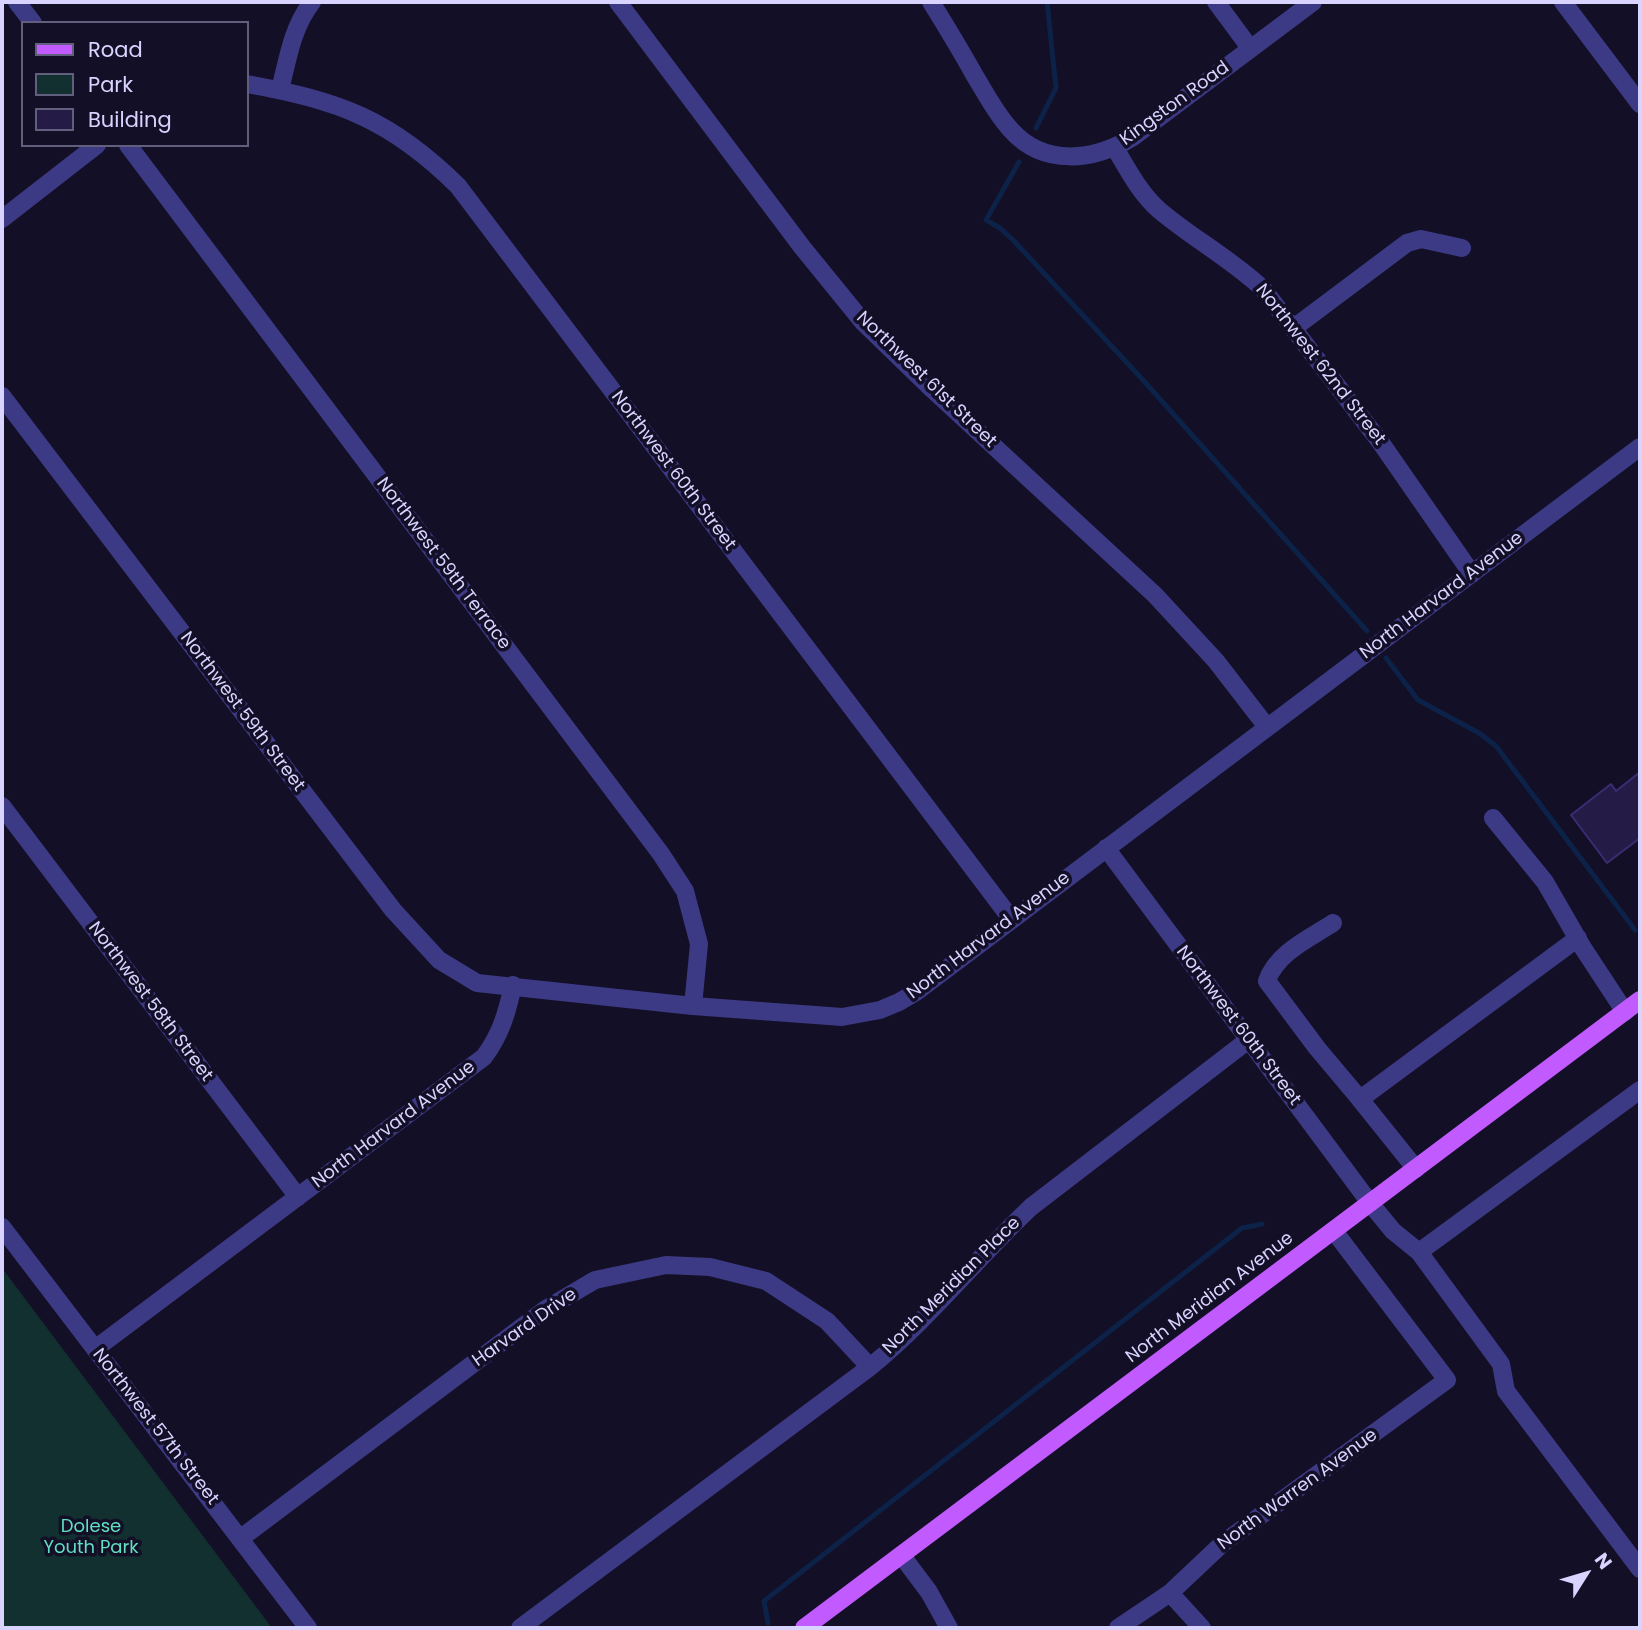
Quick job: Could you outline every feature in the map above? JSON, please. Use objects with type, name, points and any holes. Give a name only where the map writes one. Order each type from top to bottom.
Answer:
[{"type":"main road","name":"North Meridian Avenue","points":[[804,1628],[1640,1000]]},
{"type":"street","points":[[17,2],[31,21]]},
{"type":"street","points":[[248,84],[280,90],[292,38],[300,19],[312,2]]},
{"type":"street","name":"Northwest 61st Street","points":[[618,2],[802,247],[863,321],[933,390],[1163,603],[1216,661],[1267,727]]},
{"type":"street","name":"Kingston Road","points":[[931,2],[1010,129],[1035,149],[1064,156],[1097,155],[1133,137],[1313,2]]},
{"type":"street","points":[[1216,2],[1250,48]]},
{"type":"street","points":[[1563,2],[1640,104]]},
{"type":"street","name":"Northwest 60th Street","points":[[280,90],[343,108],[384,126],[434,163],[458,186],[1012,920]]},
{"type":"street","points":[[2,219],[94,147]]},
{"type":"street","name":"Northwest 59th Terrace","points":[[130,147],[661,853],[685,891],[699,944],[693,1006]]},
{"type":"street","name":"Northwest 62nd Street","points":[[1115,148],[1131,175],[1158,208],[1245,271],[1295,327],[1381,443],[1472,574]]},
{"type":"street","points":[[1295,327],[1407,243],[1421,239],[1462,248]]},
{"type":"street","name":"Northwest 59th Street","points":[[2,396],[393,910],[439,960],[477,983],[513,985]]},
{"type":"street","name":"North Harvard Avenue","points":[[95,1349],[484,1057],[499,1035],[513,985],[693,1006],[842,1017],[880,1010],[899,1002],[916,992],[1640,447]]},
{"type":"street","name":"Northwest 58th Street","points":[[2,806],[298,1197]]},
{"type":"street","points":[[1493,818],[1545,882],[1625,1012]]},
{"type":"street","name":"Northwest 60th Street","points":[[1106,848],[1370,1203],[1393,1231],[1419,1252],[1501,1364],[1506,1391],[1640,1569]]},
{"type":"street","points":[[1334,922],[1287,954],[1270,970],[1267,981],[1317,1048],[1416,1169]]},
{"type":"street","points":[[1359,1098],[1578,938]]},
{"type":"street","name":"North Meridian Place","points":[[520,1628],[901,1342],[1031,1207],[1247,1041]]},
{"type":"street","points":[[1419,1252],[1640,1090]]},
{"type":"street","name":"Northwest 57th Street","points":[[2,1227],[308,1628]]},
{"type":"street","name":"North Warren Avenue","points":[[1118,1628],[1170,1594],[1223,1543],[1447,1380],[1334,1231]]},
{"type":"street","name":"Harvard Drive","points":[[241,1538],[546,1309],[596,1280],[666,1265],[710,1267],[766,1281],[827,1321],[870,1367]]},
{"type":"street","points":[[902,1556],[929,1592],[948,1628]]},
{"type":"street","points":[[1170,1594],[1202,1628]]},
{"type":"green space","name":"Dolese Youth Park","points":[[2,1268],[272,1628],[2,1628]]},
{"type":"building","points":[[1640,772],[1640,838],[1607,863],[1571,815],[1611,784],[1616,791]]},
{"type":"waterway","points":[[1036,128],[1056,88],[1047,2]]},
{"type":"waterway","points":[[1019,162],[986,220],[1014,241],[1143,380],[1367,631]]},
{"type":"waterway","points":[[1386,658],[1418,700],[1479,733],[1496,746],[1635,930]]},
{"type":"waterway","points":[[768,1623],[764,1601],[1242,1228],[1262,1224]]}]
